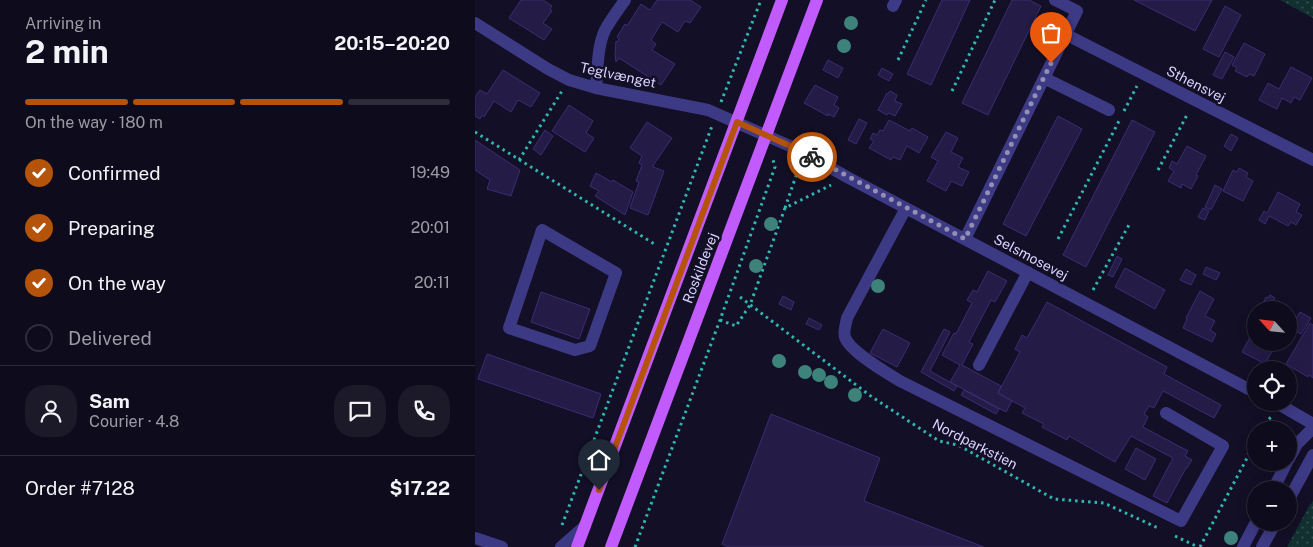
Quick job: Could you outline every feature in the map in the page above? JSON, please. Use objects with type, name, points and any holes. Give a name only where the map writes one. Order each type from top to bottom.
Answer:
[{"type":"main road","name":"Roskildevej","points":[[577,547],[782,0]]},
{"type":"main road","name":"Roskildevej","points":[[611,547],[817,0]]},
{"type":"street","points":[[596,88],[600,43],[605,29],[625,0]]},
{"type":"street","points":[[965,239],[1077,11],[1055,0]]},
{"type":"street","name":"Teglvænget","points":[[475,23],[569,80],[596,88],[699,107],[737,122]]},
{"type":"street","name":"Sthensvej","points":[[1065,34],[1313,160]]},
{"type":"street","points":[[1044,78],[1109,110]]},
{"type":"street","name":"Selsmosevej","points":[[737,122],[799,150],[1247,387]]},
{"type":"street","points":[[907,208],[847,318],[845,338],[857,353],[900,381],[1181,521],[1223,446],[1166,413]]},
{"type":"street","points":[[542,230],[616,273],[590,346],[575,350],[509,328],[542,230]]},
{"type":"street","points":[[979,364],[1028,272]]},
{"type":"street","points":[[1289,411],[1313,426],[1297,444]]},
{"type":"street","points":[[1297,484],[1313,455]]},
{"type":"street","points":[[561,547],[585,526]]},
{"type":"street","points":[[1243,547],[1251,531]]},
{"type":"street","points":[[1262,547],[1271,531]]},
{"type":"street","points":[[475,538],[502,547]]},
{"type":"path","points":[[561,529],[760,2],[755,0]]},
{"type":"path","points":[[898,60],[926,0]]},
{"type":"path","points":[[952,91],[995,0]]},
{"type":"path","points":[[1057,239],[1143,74]]},
{"type":"path","points":[[519,160],[569,80]]},
{"type":"path","points":[[1158,170],[1195,100]]},
{"type":"path","points":[[475,132],[655,246]]},
{"type":"path","points":[[635,547],[775,167],[773,159]]},
{"type":"path","points":[[785,208],[847,176]]},
{"type":"path","points":[[720,320],[736,326],[749,305],[793,185]]},
{"type":"path","points":[[1086,303],[1129,223]]},
{"type":"path","name":"Nordparkstien","points":[[740,297],[872,398],[939,440],[957,445],[1054,499],[1104,503],[1164,531]]},
{"type":"path","points":[[1172,535],[1199,547],[1247,458]]},
{"type":"green space","points":[[1280,0],[1313,0],[1313,18]]},
{"type":"green space","points":[[1313,501],[1313,547],[1287,547],[1297,531]]},
{"type":"building","points":[[521,0],[543,0],[552,6],[550,9],[552,11],[543,23],[552,29],[544,40],[509,18]]},
{"type":"building","points":[[657,0],[690,0],[701,7],[690,23],[685,21],[678,32],[662,22],[651,40],[656,44],[652,50],[675,64],[661,85],[619,58],[616,62],[615,54],[616,41],[619,39],[617,37],[625,24],[627,26],[641,4],[650,10]]},
{"type":"building","points":[[942,0],[970,0],[931,85],[907,74]]},
{"type":"building","points":[[1012,0],[1029,0],[1041,6],[988,115],[962,103]]},
{"type":"building","points":[[1134,0],[1212,0],[1195,31]]},
{"type":"building","points":[[1225,6],[1241,15],[1219,57],[1203,49]]},
{"type":"building","points":[[1244,43],[1265,54],[1254,76],[1249,74],[1247,77],[1235,71],[1237,68],[1232,65]]},
{"type":"building","points":[[1225,52],[1234,57],[1222,79],[1213,75]]},
{"type":"building","points":[[828,60],[843,68],[838,78],[823,70]]},
{"type":"building","points":[[1291,67],[1312,78],[1300,100],[1294,97],[1291,103],[1282,98],[1277,109],[1259,100],[1268,83],[1279,89]]},
{"type":"building","points":[[882,68],[893,74],[889,81],[878,75]]},
{"type":"building","points":[[503,70],[540,93],[531,107],[518,100],[511,112],[494,101],[484,117],[482,115],[480,119],[475,116],[475,97],[480,90],[487,94]]},
{"type":"building","points":[[815,85],[838,97],[834,105],[839,108],[834,117],[828,114],[828,116],[804,103]]},
{"type":"building","points":[[890,91],[897,95],[895,101],[902,104],[895,116],[889,113],[887,115],[878,110]]},
{"type":"building","points":[[569,105],[593,121],[586,133],[594,138],[585,152],[552,131]]},
{"type":"building","points":[[1058,116],[1082,129],[1026,236],[1003,224]]},
{"type":"building","points":[[859,119],[867,123],[856,144],[848,140]]},
{"type":"building","points":[[889,120],[910,131],[912,128],[928,137],[919,153],[907,146],[900,160],[893,157],[891,160],[869,148],[874,141],[870,139],[873,133],[877,135],[880,130],[883,131]]},
{"type":"building","points":[[1132,120],[1155,132],[1086,267],[1063,255]]},
{"type":"building","points":[[647,122],[672,138],[653,167],[664,171],[648,215],[630,208],[639,182],[636,181],[642,165],[639,163],[642,156],[630,148]]},
{"type":"building","points":[[545,130],[553,136],[541,155],[533,149]]},
{"type":"building","points":[[946,132],[958,138],[951,152],[963,158],[958,167],[969,172],[962,186],[951,181],[946,191],[927,181],[938,161],[931,157]]},
{"type":"building","points":[[1231,134],[1238,138],[1231,151],[1224,146]]},
{"type":"building","points":[[475,140],[520,170],[511,196],[487,189],[490,180],[475,170]]},
{"type":"building","points":[[1187,146],[1206,156],[1191,189],[1182,184],[1181,188],[1168,181],[1174,171],[1169,168],[1172,161],[1177,164]]},
{"type":"building","points":[[1239,168],[1248,173],[1246,177],[1253,181],[1243,201],[1223,191],[1233,170],[1237,172]]},
{"type":"building","points":[[596,173],[612,182],[613,180],[633,192],[625,215],[595,196],[599,191],[590,186]]},
{"type":"building","points":[[1215,185],[1222,189],[1211,210],[1205,207]]},
{"type":"building","points":[[1278,192],[1300,204],[1296,212],[1302,215],[1296,225],[1291,222],[1288,226],[1269,216],[1265,224],[1259,220],[1264,211],[1267,213]]},
{"type":"building","points":[[1203,208],[1209,211],[1205,220],[1198,217]]},
{"type":"building","points":[[1117,256],[1122,259],[1113,277],[1108,275]]},
{"type":"building","points":[[1206,267],[1220,273],[1216,280],[1203,274]]},
{"type":"building","points":[[1125,268],[1165,290],[1155,309],[1115,287]]},
{"type":"building","points":[[1186,269],[1196,275],[1191,285],[1180,280]]},
{"type":"building","points":[[988,271],[1007,281],[995,302],[991,300],[969,342],[973,344],[962,365],[1001,386],[998,393],[1012,401],[1006,412],[950,382],[960,365],[942,355],[954,333],[956,334],[972,303],[967,300],[973,290],[977,292]]},
{"type":"building","points":[[1200,291],[1214,299],[1205,316],[1215,321],[1210,330],[1216,334],[1212,342],[1183,328]]},
{"type":"building","points":[[541,292],[590,309],[579,339],[531,322]]},
{"type":"building","points":[[1270,295],[1275,298],[1273,301],[1264,301],[1266,297],[1268,298]]},
{"type":"building","points":[[783,296],[794,302],[791,310],[779,304]]},
{"type":"building","points":[[1047,302],[1167,367],[1164,374],[1221,405],[1214,418],[1163,391],[1154,408],[1149,406],[1144,414],[1148,417],[1143,427],[1188,451],[1185,456],[1192,460],[1167,503],[1153,496],[1173,458],[1131,436],[1115,462],[1069,436],[1067,440],[1042,427],[1044,424],[1022,413],[1025,408],[998,393],[1020,352],[1015,349],[1022,335],[1027,338]]},
{"type":"building","points":[[1300,312],[1311,318],[1301,334],[1297,332],[1297,317]]},
{"type":"building","points":[[809,318],[822,325],[819,330],[806,324]]},
{"type":"building","points":[[1310,323],[1313,325],[1313,378],[1297,370],[1297,361],[1288,361],[1294,351],[1297,351],[1297,345]]},
{"type":"building","points":[[883,329],[910,343],[897,367],[870,353]]},
{"type":"building","points":[[944,329],[950,332],[930,371],[957,386],[954,391],[921,372]]},
{"type":"building","points":[[1247,343],[1247,351],[1272,351],[1267,361],[1259,361],[1242,352]]},
{"type":"building","points":[[487,354],[601,394],[593,418],[478,379]]},
{"type":"building","points":[[964,390],[999,409],[996,414],[961,395]]},
{"type":"building","points":[[771,414],[880,458],[864,501],[984,547],[729,547],[722,544]]},
{"type":"building","points":[[1136,448],[1156,459],[1145,480],[1125,469]]},
{"type":"way so far","points":[[812,157],[965,239],[1051,63]]},
{"type":"route","points":[[599,490],[737,122],[812,157]]}]
